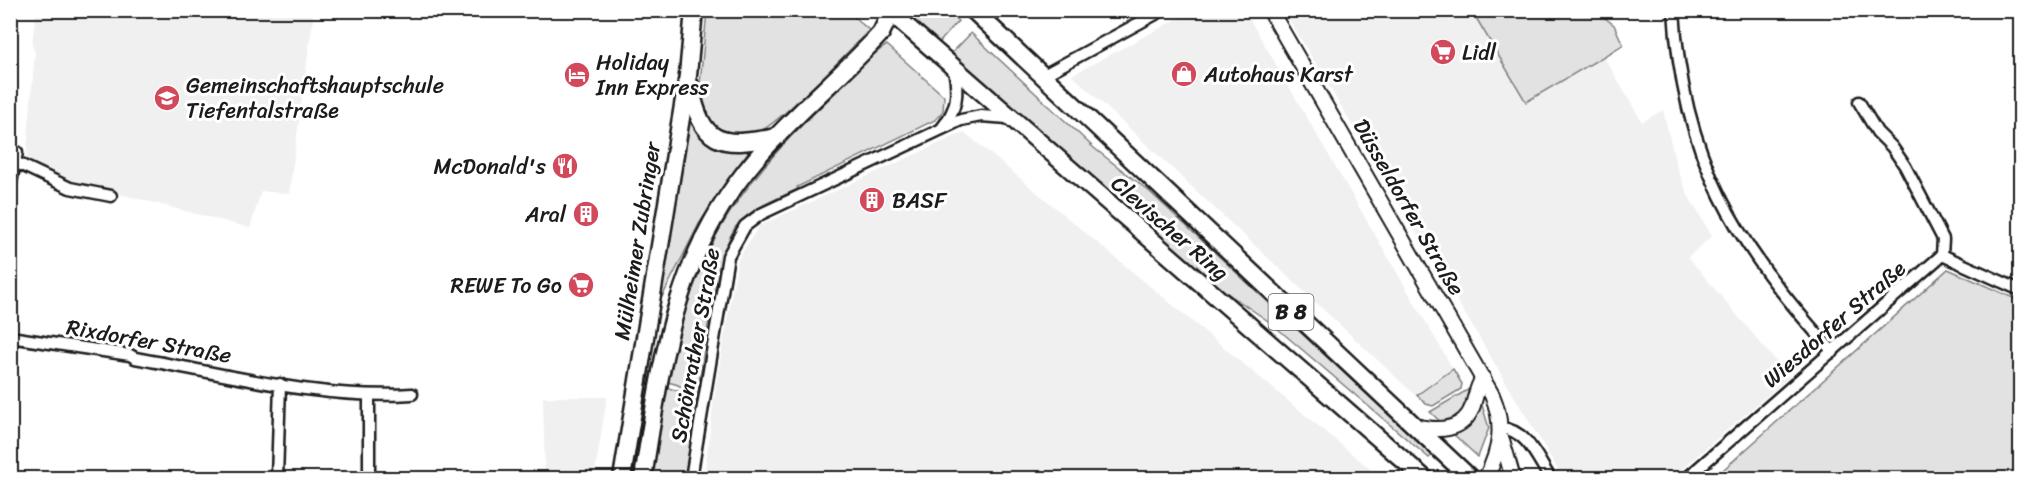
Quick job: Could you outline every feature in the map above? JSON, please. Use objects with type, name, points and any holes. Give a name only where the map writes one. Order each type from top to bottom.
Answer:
[{"type":"main road","name":"Mülheimer Zubringer","points":[[622,478],[688,75],[694,10]]},
{"type":"main road","name":"Clevischer Ring","points":[[973,10],[1470,478]]},
{"type":"main road","name":"Mülheimer Zubringer","points":[[644,478],[662,364],[687,271],[715,215],[754,161],[877,38],[890,11]]},
{"type":"main road","name":"Clevischer Ring","points":[[890,11],[1008,118],[1424,478]]},
{"type":"main road","points":[[688,75],[699,121],[716,137],[739,144],[776,137]]},
{"type":"street","points":[[1042,76],[1163,10]]},
{"type":"street","name":"Düsseldorfer Straße","points":[[1270,10],[1496,403],[1513,478]]},
{"type":"street","points":[[1674,10],[1684,96],[1707,171],[1732,222],[1760,266],[1833,352]]},
{"type":"street","points":[[942,128],[952,116],[957,100],[954,70]]},
{"type":"street","points":[[1859,102],[1876,132],[1893,147],[1905,166],[1942,239],[1942,255],[2020,290]]},
{"type":"street","name":"Schönrather Straße","points":[[691,478],[728,256],[745,226],[761,214],[942,128],[981,116],[1008,118]]},
{"type":"street","points":[[10,188],[16,157],[70,189],[111,196]]},
{"type":"street","name":"Wiesdorfer Straße","points":[[1687,478],[1942,255]]},
{"type":"street","name":"Rixdorfer Straße","points":[[10,337],[130,355],[135,358],[280,384],[369,396],[412,394]]},
{"type":"street","points":[[1414,426],[1436,430],[1458,424],[1469,413],[1476,390],[1483,378]]},
{"type":"street","points":[[277,478],[280,384]]},
{"type":"street","points":[[369,396],[369,478]]},
{"type":"street","points":[[1486,478],[1498,451],[1501,432],[1511,429],[1526,440],[1550,478]]},
{"type":"shaded area","name":"Gemeinschaftshauptschule Tiefentalstraße","points":[[36,11],[314,11],[289,194],[261,191],[250,228],[63,179],[26,162]]},
{"type":"shaded area","points":[[707,11],[847,11],[869,30],[812,88],[776,120],[762,131],[739,138],[708,124],[699,94]]},
{"type":"shaded area","points":[[902,11],[947,11],[958,21],[939,43]]},
{"type":"shaded area","points":[[1192,11],[1245,11],[1453,369],[1416,396],[1072,75]]},
{"type":"shaded area","points":[[1284,11],[1472,11],[1526,102],[1604,57],[1642,122],[1663,110],[1677,168],[1689,197],[1712,236],[1688,257],[1789,377],[1671,478],[1563,478]]},
{"type":"shaded area","points":[[1472,11],[1596,11],[1614,25],[1623,45],[1526,102]]},
{"type":"shaded area","points":[[971,33],[1094,148],[1150,192],[1432,455],[1429,458],[1271,323],[1220,288],[951,54]]},
{"type":"shaded area","points":[[887,45],[944,96],[943,111],[935,120],[758,208],[738,224],[729,238],[715,288],[693,426],[690,425],[693,409],[690,396],[681,387],[666,382],[688,298],[720,229],[740,198],[791,136],[861,65]]},
{"type":"shaded area","points":[[690,115],[750,149],[699,224],[656,309]]},
{"type":"shaded area","points":[[964,132],[1381,478],[704,478],[716,384],[738,259],[759,226]]},
{"type":"shaded area","points":[[1948,269],[2020,301],[2020,478],[1714,478]]},
{"type":"shaded area","points":[[1453,369],[1462,384],[1461,389],[1433,406],[1426,404],[1417,395]]},
{"type":"shaded area","points":[[665,387],[682,392],[688,402],[685,428],[693,431],[685,478],[650,478]]},
{"type":"shaded area","points":[[1469,389],[1469,396],[1463,411],[1450,422],[1444,425],[1430,412]]},
{"type":"shaded area","points":[[543,397],[607,397],[594,478],[545,478]]},
{"type":"shaded area","points":[[1481,402],[1489,428],[1478,457],[1452,433]]},
{"type":"place","name":"Lidl","points":[[1443,52]]},
{"type":"place","name":"Autohaus Karst","points":[[1184,74]]},
{"type":"place","name":"Holiday Inn Express","points":[[577,75]]},
{"type":"place","name":"Gemeinschaftshauptschule Tiefentalstraße","points":[[167,98]]},
{"type":"place","name":"McDonald's","points":[[565,166]]},
{"type":"place","name":"BASF","points":[[872,200]]},
{"type":"place","name":"Aral","points":[[586,214]]},
{"type":"place","name":"REWE To Go","points":[[581,285]]}]
